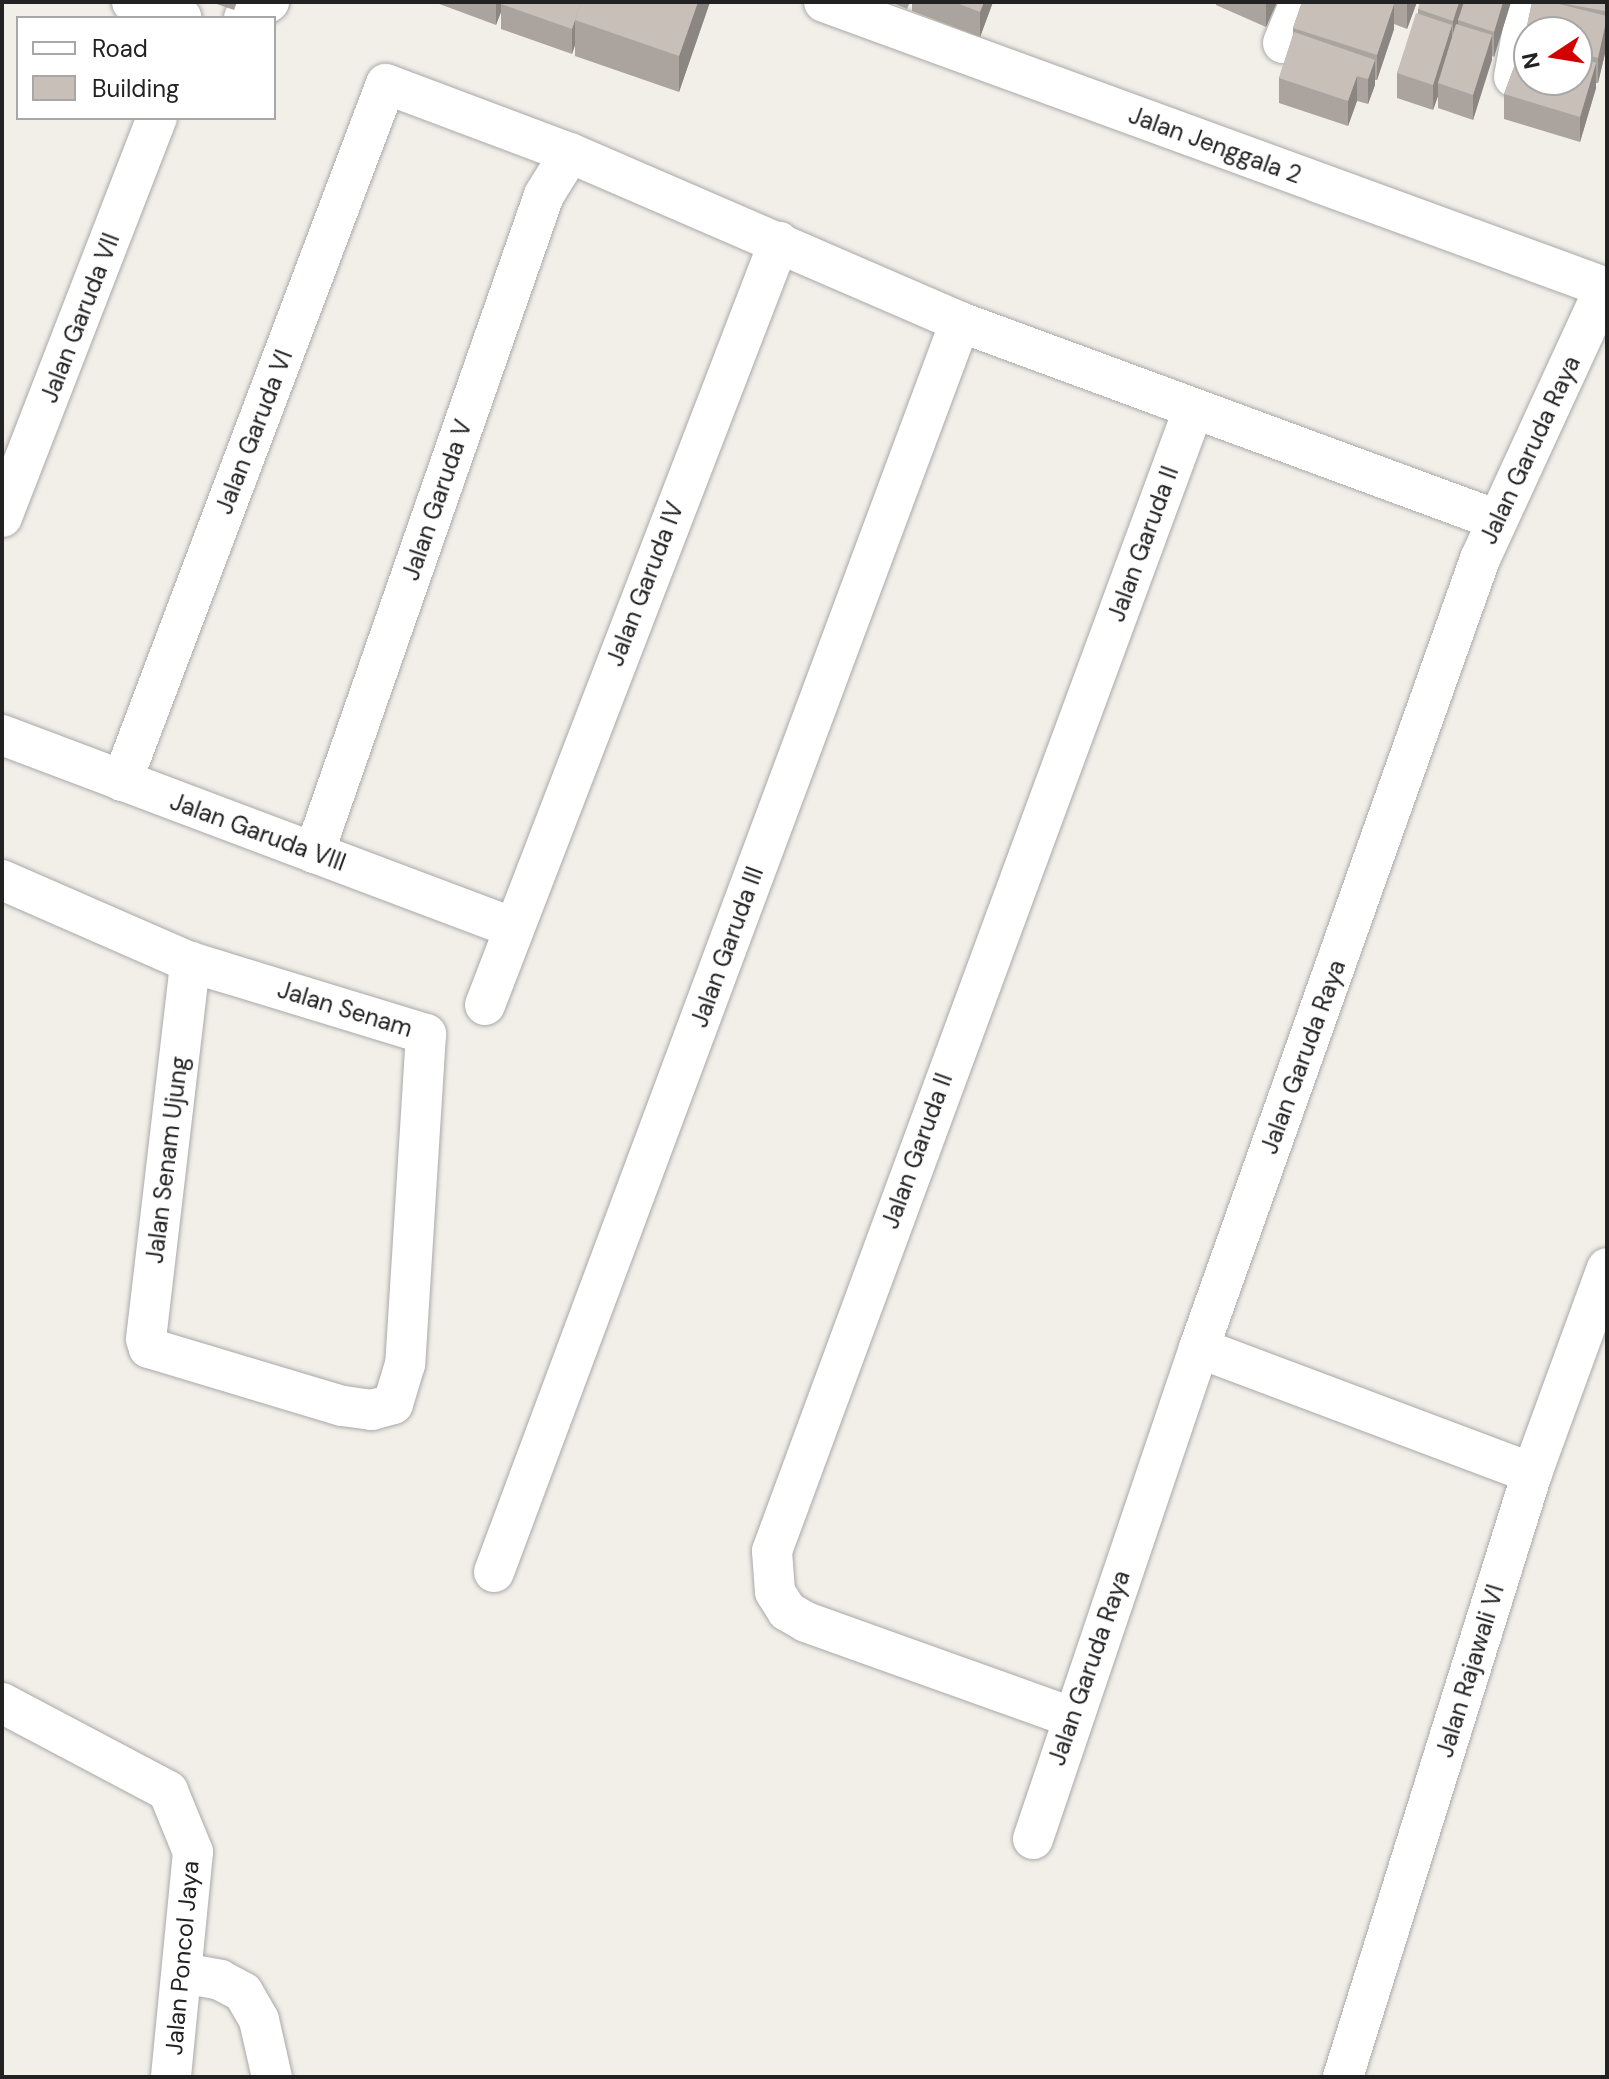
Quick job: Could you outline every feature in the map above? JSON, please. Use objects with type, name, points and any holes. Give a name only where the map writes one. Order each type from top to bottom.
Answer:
[{"type":"street","points":[[132,2],[176,16]]},
{"type":"street","points":[[247,16],[269,2]]},
{"type":"street","name":"Jalan Jenggala 2","points":[[824,2],[1606,288]]},
{"type":"street","points":[[1283,43],[1300,2]]},
{"type":"street","name":"Jalan Garuda VI","points":[[122,781],[386,84],[570,153]]},
{"type":"street","name":"Jalan Garuda VII","points":[[2,517],[156,120]]},
{"type":"street","points":[[570,153],[960,322],[1497,520]]},
{"type":"street","name":"Jalan Garuda V","points":[[314,853],[544,195],[570,153]]},
{"type":"street","name":"Jalan Garuda IV","points":[[485,1005],[779,242]]},
{"type":"street","name":"Jalan Garuda Raya","points":[[1033,1839],[1071,1717],[1199,1348],[1497,520],[1606,288]]},
{"type":"street","name":"Jalan Garuda III","points":[[494,1572],[960,322]]},
{"type":"street","name":"Jalan Garuda II","points":[[1071,1717],[806,1622],[787,1611],[775,1592],[772,1551],[1194,408]]},
{"type":"street","name":"Jalan Garuda VIII","points":[[2,735],[514,928]]},
{"type":"street","name":"Jalan Senam","points":[[2,880],[190,962],[426,1034],[405,1364]]},
{"type":"street","name":"Jalan Senam Ujung","points":[[190,962],[146,1339],[158,1354],[279,1391],[372,1410],[393,1404],[405,1364]]},
{"type":"street","name":"Jalan Rajawali VI","points":[[1343,2077],[1532,1473],[1607,1268]]},
{"type":"street","points":[[1199,1348],[1532,1473]]},
{"type":"street","name":"Jalan Poncol Jaya","points":[[2,1703],[168,1791],[193,1852],[171,2077]]},
{"type":"street","points":[[182,1973],[220,1980],[243,1992],[259,2020],[272,2077]]},
{"type":"building","points":[[502,2],[581,2],[572,29]]},
{"type":"building","points":[[581,2],[698,2],[679,56],[575,20]]},
{"type":"building","points":[[954,2],[984,2],[980,12]]},
{"type":"building","points":[[1302,2],[1394,4],[1377,55],[1293,28]]},
{"type":"building","points":[[1420,2],[1459,2],[1453,21],[1418,9]]},
{"type":"building","points":[[1464,2],[1503,2],[1494,32],[1458,20]]},
{"type":"building","points":[[1532,2],[1551,2],[1607,16],[1598,58],[1593,57],[1593,16],[1529,16]]},
{"type":"building","points":[[1555,2],[1607,2],[1605,11]]},
{"type":"building","points":[[1416,13],[1452,25],[1433,85],[1397,73]]},
{"type":"building","points":[[1456,24],[1492,35],[1473,95],[1438,83]]},
{"type":"building","points":[[1294,32],[1375,60],[1368,79],[1357,76],[1348,101],[1279,78]]},
{"type":"building","points":[[1513,70],[1513,96],[1586,96],[1580,117],[1504,94]]}]
